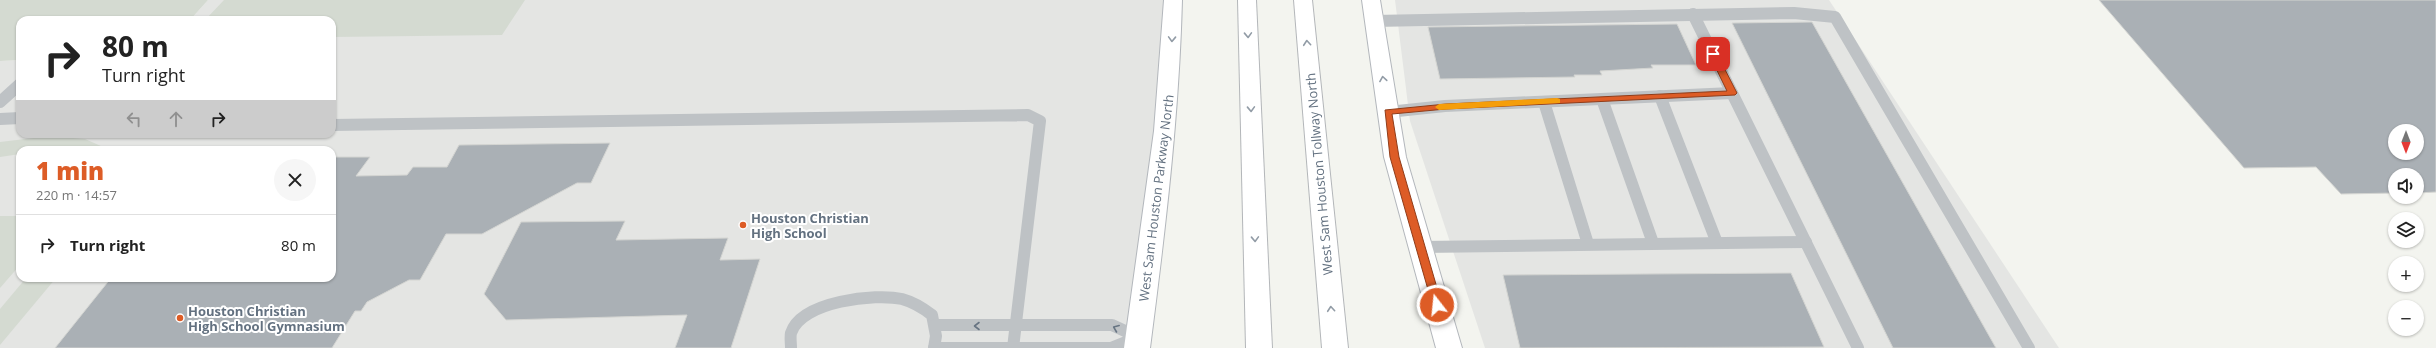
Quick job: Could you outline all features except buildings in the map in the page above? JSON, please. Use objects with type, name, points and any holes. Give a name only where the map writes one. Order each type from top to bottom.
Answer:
[{"type":"main road","name":"West Sam Houston Parkway North","points":[[1137,343],[1162,172],[1171,74],[1173,0]]},
{"type":"main road","points":[[1247,0],[1259,348]]},
{"type":"main road","name":"West Sam Houston Tollway North","points":[[1303,0],[1335,348]]},
{"type":"main road","points":[[1372,10],[1395,157],[1449,348]]},
{"type":"lane","points":[[1372,10],[1693,14],[1794,13],[1835,16],[2029,348]]},
{"type":"lane","points":[[1693,14],[1858,348]]},
{"type":"lane","points":[[0,102],[16,88]]},
{"type":"lane","points":[[1388,112],[1446,106],[1732,93]]},
{"type":"lane","points":[[1660,96],[1717,243]]},
{"type":"lane","points":[[1602,99],[1653,243]]},
{"type":"lane","points":[[1544,102],[1588,244]]},
{"type":"lane","points":[[336,125],[1028,116],[1040,121],[1013,348]]},
{"type":"lane","points":[[0,118],[16,118]]},
{"type":"lane","points":[[1420,247],[1806,242]]},
{"type":"lane","points":[[791,348],[792,332],[798,322],[812,310],[829,304],[865,299],[894,298],[915,303],[932,315],[935,325],[934,348],[1112,348],[1137,343]]},
{"type":"lane","points":[[935,325],[1112,325],[1137,343]]},
{"type":"shaded area","points":[[0,0],[208,0],[194,16],[16,16],[16,60],[0,61]]},
{"type":"shaded area","name":"Houston Christian High School","points":[[208,0],[1173,0],[1137,348],[0,348],[0,61],[16,60],[16,138],[336,138],[336,16],[194,16]]},
{"type":"shaded area","points":[[224,0],[525,0],[502,35],[336,37],[336,16],[209,16]]},
{"type":"shaded area","points":[[1395,0],[1829,0],[2059,348],[1485,348],[1410,121]]},
{"type":"shaded area","points":[[33,138],[73,138],[85,139],[101,146],[16,146],[16,155],[0,157],[0,142]]},
{"type":"shaded area","points":[[0,216],[16,216],[16,270],[0,288]]},
{"type":"shaded area","points":[[23,282],[53,282],[0,345],[0,309]]},
{"type":"slow traffic","points":[[1439,107],[1557,101]]},
{"type":"place","name":"Houston Christian High School","points":[[743,225]]},
{"type":"place","name":"Houston Christian High School Gymnasium","points":[[180,318]]},
{"type":"route","points":[[1437,305],[1395,157],[1388,112],[1446,106],[1732,93],[1713,54]]}]
